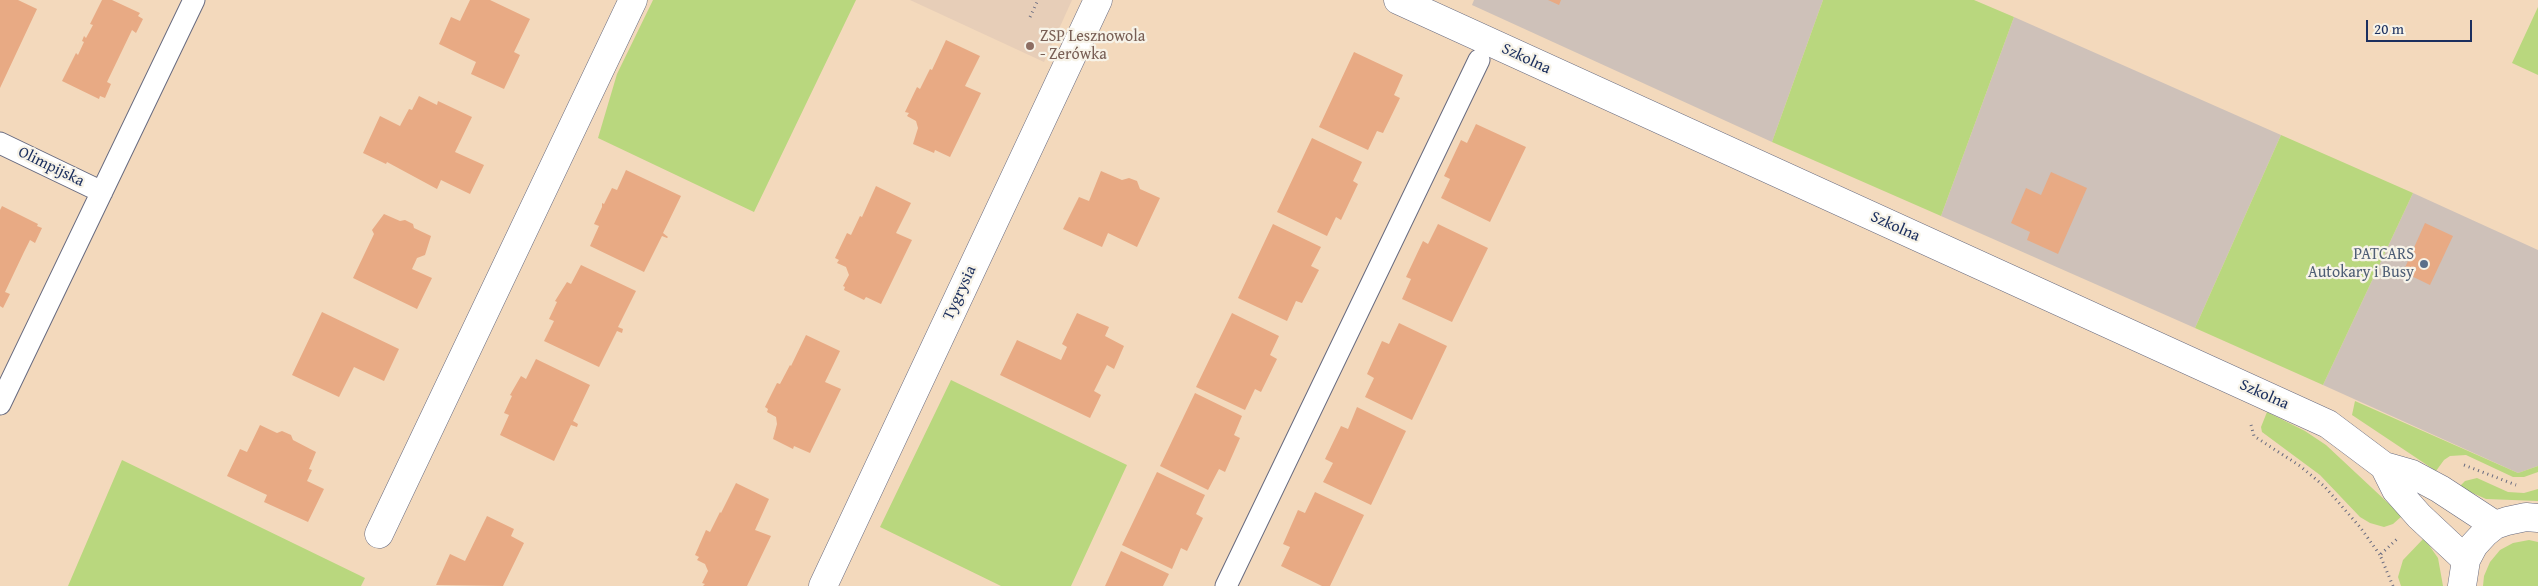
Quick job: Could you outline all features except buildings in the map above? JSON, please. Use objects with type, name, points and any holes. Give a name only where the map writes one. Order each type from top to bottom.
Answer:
[{"type":"street","points":[[379,534],[632,0]]},
{"type":"street","name":"Tygrysia","points":[[823,586],[1098,0]]},
{"type":"street","name":"Szkolna","points":[[1398,0],[2328,424],[2384,466],[2412,474],[2440,489],[2495,525]]},
{"type":"street","name":"Szkolna","points":[[2384,466],[2396,490],[2419,516],[2466,560]]},
{"type":"street","points":[[2462,586],[2466,560],[2474,545],[2495,525],[2526,517],[2538,518]]},
{"type":"lane","points":[[0,404],[194,0]]},
{"type":"lane","points":[[1226,586],[1479,60]]},
{"type":"lane","name":"Olimpijska","points":[[0,143],[102,192]]},
{"type":"path","points":[[1030,18],[1038,0]]},
{"type":"path","points":[[2248,387],[2246,401],[2254,436],[2300,466],[2324,486],[2360,527],[2380,555],[2393,586]]},
{"type":"path","points":[[2458,466],[2471,466],[2502,481],[2520,486]]},
{"type":"path","points":[[2380,555],[2399,537]]},
{"type":"shaded area","name":"ZSP Lesznowola - Zerówka","points":[[910,0],[1072,0],[1044,62]]},
{"type":"shaded area","points":[[1474,0],[1823,0],[1772,142],[1472,5]]},
{"type":"shaded area","points":[[2014,17],[2281,135],[2195,328],[1941,216]]},
{"type":"shaded area","points":[[2413,193],[2538,250],[2538,466],[2518,473],[2323,385]]},
{"type":"green space","points":[[653,0],[856,0],[754,212],[598,138],[617,74]]},
{"type":"green space","points":[[1823,0],[1974,0],[2014,17],[1941,216],[1772,142]]},
{"type":"green space","points":[[2538,7],[2538,75],[2512,63]]},
{"type":"green space","points":[[2281,135],[2413,193],[2323,385],[2195,328]]},
{"type":"green space","points":[[951,380],[1127,465],[1071,586],[1001,586],[880,527]]},
{"type":"green space","points":[[2355,401],[2518,473],[2538,466],[2538,472],[2524,477],[2513,477],[2466,455],[2450,456],[2444,460],[2436,471],[2352,415]]},
{"type":"green space","points":[[2267,412],[2305,431],[2326,445],[2402,516],[2393,524],[2384,527],[2370,523],[2360,517],[2320,475],[2262,432],[2261,427]]},
{"type":"green space","points":[[122,460],[365,578],[361,586],[68,586]]},
{"type":"green space","points":[[2477,478],[2508,492],[2524,493],[2538,489],[2538,501],[2486,499],[2459,487],[2465,481]]},
{"type":"green space","points":[[2424,538],[2438,558],[2443,586],[2401,586],[2398,577],[2403,560]]},
{"type":"green space","points":[[2529,540],[2538,542],[2538,586],[2483,586],[2484,576],[2490,562],[2500,550],[2513,543]]},
{"type":"place","name":"ZSP Lesznowola - Zerówka","points":[[1030,46]]},
{"type":"place","name":"PATCARS Autokary i Busy","points":[[2424,264]]}]
